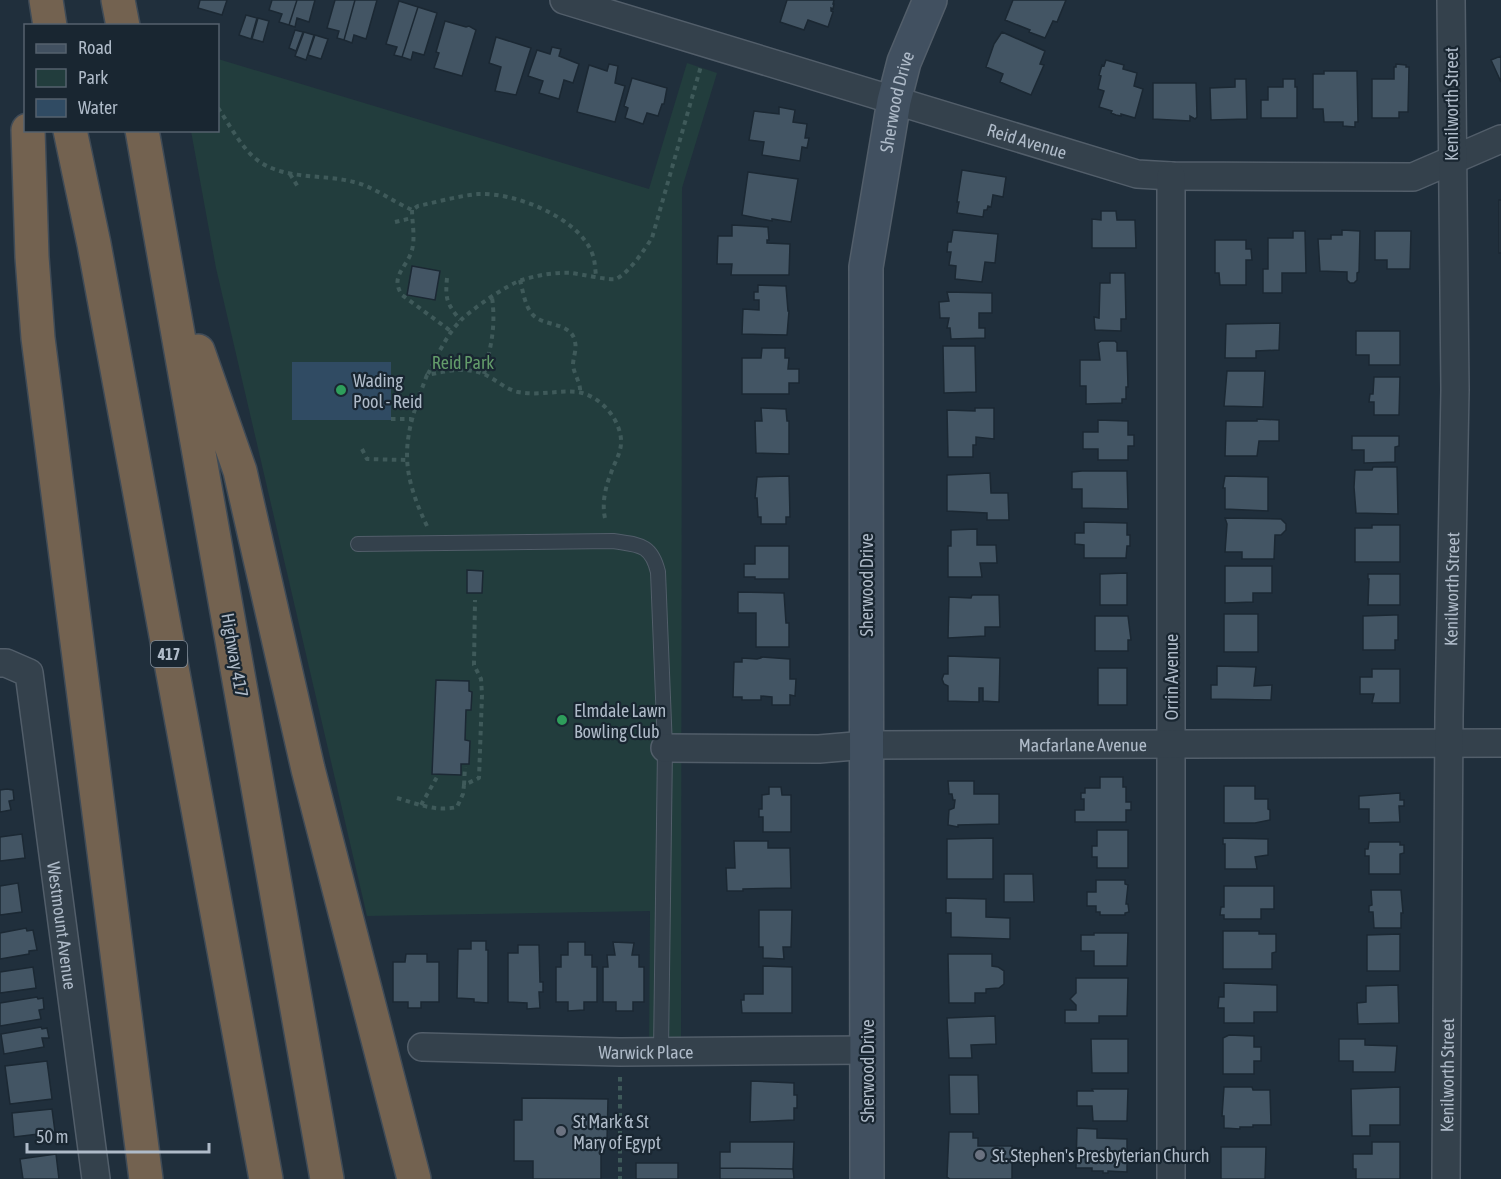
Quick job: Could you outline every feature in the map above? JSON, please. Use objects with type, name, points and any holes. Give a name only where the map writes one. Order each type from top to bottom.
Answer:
[{"type":"highway","points":[[31,0],[31,24]]},
{"type":"highway","points":[[46,0],[50,24]]},
{"type":"highway","points":[[118,0],[123,24]]},
{"type":"highway","points":[[28,132],[32,257],[38,338],[146,1179]]},
{"type":"highway","name":"417","points":[[70,132],[96,256],[266,1179]]},
{"type":"highway","name":"Highway 417","points":[[142,132],[327,1179]]},
{"type":"highway","points":[[165,256],[240,471],[308,769],[414,1179]]},
{"type":"street","name":"Sherwood Drive","points":[[867,1179],[866,267],[894,101],[903,62],[930,0]]},
{"type":"street","name":"Kenilworth Street","points":[[1446,1179],[1449,743],[1455,390],[1450,0]]},
{"type":"street","name":"Reid Avenue","points":[[580,2],[706,44],[1137,174],[1413,177],[1501,138]]},
{"type":"street","name":"Orrin Avenue","points":[[1171,176],[1171,1179]]},
{"type":"street","name":"Westmount Avenue","points":[[0,663],[6,663],[29,673],[96,1179]]},
{"type":"street","name":"Macfarlane Avenue","points":[[665,748],[819,749],[866,745],[1171,743],[1501,743]]},
{"type":"street","name":"Warwick Place","points":[[422,1047],[620,1052],[868,1050]]},
{"type":"lane","points":[[358,544],[613,541],[637,544],[647,549],[655,561],[658,572],[665,748],[661,1051]]},
{"type":"path","points":[[434,543],[411,484],[406,460],[411,419],[427,375],[460,320],[520,280],[555,273],[616,280],[638,258],[652,238],[706,44]]},
{"type":"path","points":[[219,109],[246,148],[259,162],[289,174],[323,176],[356,182],[412,210]]},
{"type":"path","points":[[289,174],[298,187]]},
{"type":"path","points":[[412,210],[418,206],[477,194],[508,195],[527,201],[545,209],[582,236],[593,254],[596,276]]},
{"type":"path","points":[[412,210],[411,252],[398,274],[399,291],[402,296],[452,332]]},
{"type":"path","points":[[395,222],[412,218]]},
{"type":"path","points":[[447,278],[445,297],[460,320]]},
{"type":"path","points":[[520,280],[532,315],[561,326],[571,333],[575,342],[573,366],[580,392]]},
{"type":"path","points":[[484,374],[493,338],[495,318],[492,297]]},
{"type":"path","points":[[427,375],[454,370],[484,374],[515,392],[542,394],[580,392],[604,406],[614,417],[620,429],[621,441],[620,453],[611,473],[604,499],[604,517],[613,541]]},
{"type":"path","points":[[391,418],[411,419]]},
{"type":"path","points":[[362,449],[367,459],[406,460]]},
{"type":"path","points":[[464,785],[479,778],[482,695],[481,679],[474,665],[475,600]]},
{"type":"path","points":[[397,798],[446,810],[458,807],[463,794],[465,767]]},
{"type":"path","points":[[421,805],[438,777]]},
{"type":"path","points":[[620,1052],[620,1179]]},
{"type":"green space","name":"Reid Park","points":[[219,59],[649,189],[687,63],[717,73],[682,188],[681,1051],[649,1051],[650,911],[367,916],[216,268],[191,132],[219,132]]},
{"type":"water","name":"Wading Pool - Reid","points":[[292,362],[391,362],[391,420],[292,420]]},
{"type":"building","points":[[200,0],[227,0],[222,15],[198,8]]},
{"type":"building","points":[[272,0],[297,0],[289,25],[279,22],[282,14],[269,10]]},
{"type":"building","points":[[297,0],[315,0],[309,22],[297,18],[295,27],[289,25]]},
{"type":"building","points":[[335,0],[355,0],[344,40],[337,38],[339,31],[327,28]]},
{"type":"building","points":[[355,0],[377,0],[366,39],[354,35],[352,43],[344,40]]},
{"type":"building","points":[[787,0],[834,0],[828,27],[808,20],[804,30],[780,22]]},
{"type":"building","points":[[1013,0],[1066,0],[1057,22],[1053,21],[1045,38],[1005,20]]},
{"type":"building","points":[[399,1],[418,7],[402,57],[394,55],[397,47],[386,44]]},
{"type":"building","points":[[418,7],[437,13],[424,55],[413,52],[411,60],[402,57]]},
{"type":"building","points":[[246,15],[257,18],[251,39],[239,35]]},
{"type":"building","points":[[258,18],[269,21],[263,42],[252,39]]},
{"type":"building","points":[[445,21],[469,26],[476,30],[462,76],[434,68]]},
{"type":"building","points":[[295,30],[303,32],[296,51],[289,48]]},
{"type":"building","points":[[304,32],[314,35],[306,60],[295,56]]},
{"type":"building","points":[[1002,32],[1045,51],[1040,64],[1044,65],[1031,95],[1000,82],[1003,74],[986,67],[994,44]]},
{"type":"building","points":[[315,35],[328,39],[321,59],[308,55]]},
{"type":"building","points":[[496,37],[531,48],[516,95],[495,91],[501,67],[489,63]]},
{"type":"building","points":[[552,47],[561,49],[559,56],[579,64],[573,83],[564,80],[559,99],[539,93],[543,81],[528,76],[537,50],[550,54]]},
{"type":"building","points":[[1501,56],[1501,82],[1491,60]]},
{"type":"building","points":[[1106,60],[1124,65],[1123,69],[1137,73],[1134,86],[1143,89],[1135,118],[1116,115],[1111,113],[1112,111],[1099,107],[1104,91],[1098,89],[1101,76],[1099,75]]},
{"type":"building","points":[[609,64],[618,66],[615,83],[625,86],[615,122],[577,112],[589,65],[607,71]]},
{"type":"building","points":[[1396,64],[1409,67],[1408,112],[1399,112],[1399,118],[1372,118],[1372,79],[1394,79]]},
{"type":"building","points":[[1324,71],[1357,71],[1358,122],[1355,122],[1355,127],[1343,126],[1343,122],[1324,122],[1323,109],[1313,109],[1313,74],[1324,74]]},
{"type":"building","points":[[632,78],[667,88],[664,104],[658,116],[647,113],[643,124],[625,118],[628,108],[624,106]]},
{"type":"building","points":[[1235,79],[1246,79],[1247,119],[1211,120],[1210,88],[1235,87]]},
{"type":"building","points":[[1283,79],[1295,79],[1297,118],[1261,118],[1261,100],[1268,100],[1268,87],[1283,87]]},
{"type":"building","points":[[1153,83],[1196,83],[1197,117],[1195,119],[1190,116],[1190,121],[1153,119]]},
{"type":"building","points":[[779,107],[795,110],[793,122],[807,124],[805,138],[809,138],[807,148],[802,147],[800,161],[762,155],[764,142],[749,140],[754,111],[779,114]]},
{"type":"building","points":[[962,170],[1006,177],[1003,197],[993,195],[991,207],[988,206],[987,210],[984,210],[983,217],[957,213]]},
{"type":"building","points":[[748,172],[798,179],[791,222],[742,215]]},
{"type":"building","points":[[1499,200],[1501,200],[1501,253],[1499,253]]},
{"type":"building","points":[[1101,211],[1116,211],[1117,220],[1135,220],[1136,248],[1092,248],[1092,219],[1101,220]]},
{"type":"building","points":[[732,225],[768,227],[769,240],[767,243],[790,244],[789,275],[731,275],[732,264],[717,264],[718,236],[732,236]]},
{"type":"building","points":[[953,230],[998,234],[995,263],[985,262],[982,282],[955,279],[956,266],[949,265],[951,252],[947,252]]},
{"type":"building","points":[[1342,230],[1360,231],[1359,272],[1354,283],[1347,280],[1347,272],[1320,271],[1318,239],[1331,239],[1331,235],[1342,235]]},
{"type":"building","points":[[1293,231],[1305,231],[1306,273],[1282,273],[1282,293],[1263,293],[1263,269],[1268,269],[1268,238],[1293,238]]},
{"type":"building","points":[[1375,231],[1411,231],[1410,269],[1387,269],[1387,260],[1375,260]]},
{"type":"building","points":[[1215,240],[1246,240],[1246,249],[1251,249],[1252,260],[1246,260],[1246,285],[1220,285],[1219,273],[1215,273]]},
{"type":"building","points":[[412,266],[440,271],[435,300],[407,295]]},
{"type":"building","points":[[1110,273],[1125,273],[1126,319],[1121,319],[1121,331],[1095,330],[1094,317],[1099,318],[1100,283],[1110,283]]},
{"type":"building","points":[[758,285],[786,286],[789,311],[787,335],[742,334],[743,309],[759,310],[759,300],[754,300],[754,292],[758,292]]},
{"type":"building","points":[[947,292],[992,293],[992,313],[979,313],[979,328],[985,328],[985,338],[951,339],[950,328],[947,328],[949,318],[940,318],[939,302],[949,301]]},
{"type":"building","points":[[1280,323],[1279,350],[1256,351],[1256,358],[1225,358],[1226,324]]},
{"type":"building","points":[[1356,331],[1400,331],[1400,365],[1369,365],[1369,355],[1356,355]]},
{"type":"building","points":[[1115,341],[1117,351],[1127,351],[1128,387],[1126,387],[1126,399],[1122,399],[1122,403],[1086,404],[1086,386],[1080,386],[1080,360],[1100,360],[1098,343]]},
{"type":"building","points":[[943,346],[975,346],[976,392],[944,393]]},
{"type":"building","points":[[762,348],[785,348],[785,358],[789,358],[788,369],[799,369],[799,383],[789,383],[789,394],[742,394],[742,358],[761,358]]},
{"type":"building","points":[[1227,371],[1265,371],[1263,407],[1224,406]]},
{"type":"building","points":[[1374,377],[1400,377],[1399,415],[1374,415],[1374,402],[1369,402],[1370,394],[1373,394]]},
{"type":"building","points":[[761,408],[786,409],[787,421],[789,421],[789,454],[756,453],[755,421],[762,421]]},
{"type":"building","points":[[975,408],[994,408],[994,439],[976,437],[973,457],[948,457],[947,410],[975,411]]},
{"type":"building","points":[[1257,419],[1279,420],[1279,441],[1259,441],[1257,456],[1225,456],[1226,421],[1257,421]]},
{"type":"building","points":[[1098,420],[1128,421],[1128,435],[1134,435],[1134,446],[1128,446],[1128,460],[1098,460],[1098,449],[1083,449],[1083,432],[1098,432]]},
{"type":"building","points":[[1352,436],[1399,436],[1399,446],[1395,447],[1395,462],[1364,463],[1364,450],[1352,450]]},
{"type":"building","points":[[1373,467],[1397,467],[1398,514],[1356,513],[1355,470],[1372,470]]},
{"type":"building","points":[[1127,471],[1128,509],[1082,508],[1082,489],[1072,489],[1072,472]]},
{"type":"building","points":[[990,473],[991,493],[1008,493],[1009,520],[987,520],[987,513],[947,511],[947,475]]},
{"type":"building","points":[[789,476],[790,517],[786,517],[786,524],[761,524],[761,517],[758,517],[757,498],[755,498],[757,477]]},
{"type":"building","points":[[1225,476],[1268,477],[1268,511],[1225,509],[1225,488],[1223,488]]},
{"type":"building","points":[[1225,518],[1281,519],[1286,524],[1286,530],[1281,535],[1275,535],[1274,559],[1242,559],[1242,552],[1225,552],[1227,524]]},
{"type":"building","points":[[1084,522],[1127,523],[1130,546],[1127,546],[1126,558],[1084,558],[1084,545],[1075,544],[1075,533],[1084,533]]},
{"type":"building","points":[[1372,525],[1400,525],[1400,562],[1355,562],[1355,528],[1372,528]]},
{"type":"building","points":[[977,529],[977,545],[996,545],[997,563],[980,563],[982,577],[948,577],[948,546],[951,546],[951,530]]},
{"type":"building","points":[[755,546],[789,546],[789,579],[744,577],[744,564],[755,564]]},
{"type":"building","points":[[1225,566],[1272,566],[1272,593],[1253,593],[1253,602],[1225,603]]},
{"type":"building","points":[[467,570],[483,571],[482,593],[467,593]]},
{"type":"building","points":[[1127,573],[1127,605],[1100,605],[1100,574]]},
{"type":"building","points":[[1368,574],[1400,574],[1400,605],[1368,605]]},
{"type":"building","points":[[738,592],[784,593],[786,623],[789,623],[789,647],[756,647],[756,613],[738,613]]},
{"type":"building","points":[[972,595],[999,595],[1000,627],[985,627],[985,636],[948,638],[949,597],[971,598]]},
{"type":"building","points":[[1224,614],[1258,614],[1258,652],[1224,652]]},
{"type":"building","points":[[1398,615],[1398,640],[1395,640],[1395,650],[1363,650],[1363,616]]},
{"type":"building","points":[[1095,616],[1128,616],[1131,640],[1128,640],[1128,651],[1095,651]]},
{"type":"building","points":[[948,656],[1000,658],[999,702],[983,701],[983,688],[979,688],[979,702],[948,701],[948,686],[942,679],[944,674],[948,674]]},
{"type":"building","points":[[742,658],[790,659],[790,679],[796,679],[795,696],[790,695],[790,705],[772,705],[772,697],[761,696],[761,700],[742,700],[742,697],[733,697],[734,662],[742,662]]},
{"type":"building","points":[[1217,666],[1256,667],[1254,686],[1272,685],[1271,700],[1211,699],[1211,685],[1217,685]]},
{"type":"building","points":[[1098,668],[1127,668],[1127,705],[1098,705]]},
{"type":"building","points":[[1372,669],[1400,669],[1400,703],[1372,703],[1374,694],[1360,694],[1360,677],[1372,677]]},
{"type":"building","points":[[436,680],[469,681],[469,691],[472,692],[471,710],[466,710],[465,740],[470,741],[469,764],[461,764],[461,775],[432,774]]},
{"type":"building","points":[[1100,777],[1123,777],[1126,802],[1131,802],[1131,810],[1126,810],[1126,822],[1075,822],[1075,810],[1084,810],[1084,799],[1081,799],[1081,793],[1085,793],[1085,788],[1100,788]]},
{"type":"building","points":[[948,781],[974,781],[974,794],[999,794],[999,824],[958,825],[958,827],[948,825],[949,810],[954,808],[955,800],[952,794],[949,794]]},
{"type":"building","points":[[1224,786],[1255,786],[1255,799],[1268,799],[1270,820],[1255,823],[1224,823]]},
{"type":"building","points":[[769,787],[781,787],[782,795],[791,795],[791,832],[763,832],[763,817],[759,817],[759,809],[762,809],[762,795],[769,794]]},
{"type":"building","points":[[0,790],[13,790],[14,800],[9,801],[11,810],[0,812]]},
{"type":"building","points":[[1400,793],[1400,800],[1404,800],[1404,806],[1399,806],[1400,822],[1369,823],[1369,809],[1359,809],[1359,796]]},
{"type":"building","points":[[1097,830],[1128,830],[1128,868],[1097,868],[1097,857],[1092,857],[1092,846],[1097,846]]},
{"type":"building","points":[[22,834],[25,858],[0,861],[0,837]]},
{"type":"building","points":[[993,838],[993,879],[947,879],[947,839]]},
{"type":"building","points":[[1223,838],[1268,839],[1268,855],[1255,857],[1257,869],[1225,869]]},
{"type":"building","points":[[734,841],[768,841],[768,848],[790,848],[791,888],[727,891],[726,868],[735,868]]},
{"type":"building","points":[[1369,842],[1400,842],[1400,845],[1404,845],[1404,853],[1400,854],[1400,874],[1369,874],[1369,856],[1365,856],[1365,849],[1368,849]]},
{"type":"building","points":[[1004,874],[1033,874],[1034,902],[1004,902]]},
{"type":"building","points":[[1096,880],[1125,880],[1125,884],[1128,885],[1126,904],[1128,904],[1129,912],[1125,915],[1100,915],[1100,912],[1096,912],[1096,906],[1087,906],[1087,892],[1096,892]]},
{"type":"building","points":[[18,883],[22,912],[0,915],[0,886]]},
{"type":"building","points":[[1224,886],[1274,886],[1274,909],[1261,909],[1261,919],[1224,919],[1224,915],[1220,915],[1221,907],[1224,907]]},
{"type":"building","points":[[1371,890],[1401,890],[1403,913],[1401,913],[1401,928],[1374,928],[1373,912],[1369,912],[1369,906],[1372,905]]},
{"type":"building","points":[[946,898],[986,899],[986,917],[1010,918],[1010,939],[951,937],[951,913],[946,913]]},
{"type":"building","points":[[759,910],[792,910],[791,947],[783,947],[784,959],[763,958],[763,947],[759,947]]},
{"type":"building","points":[[26,928],[27,931],[33,930],[37,950],[29,951],[29,954],[0,959],[0,933]]},
{"type":"building","points":[[1223,931],[1259,931],[1259,934],[1276,934],[1276,952],[1272,953],[1272,969],[1223,969]]},
{"type":"building","points":[[1094,933],[1128,933],[1127,966],[1094,966],[1094,951],[1081,951],[1081,935],[1094,935]]},
{"type":"building","points":[[1400,934],[1400,971],[1367,971],[1367,935]]},
{"type":"building","points":[[471,941],[486,941],[488,1003],[457,998],[458,949],[471,949]]},
{"type":"building","points":[[568,942],[585,942],[585,955],[592,955],[592,967],[597,967],[597,1002],[584,1002],[584,1010],[568,1011],[568,1002],[556,1002],[556,967],[561,967],[561,955],[568,955]]},
{"type":"building","points":[[613,942],[634,943],[632,955],[639,955],[639,967],[644,967],[644,1002],[633,1002],[633,1011],[616,1011],[616,1002],[603,1002],[603,967],[608,967],[607,955],[615,955]]},
{"type":"building","points":[[518,945],[539,945],[540,982],[543,982],[543,992],[539,992],[540,1008],[527,1009],[527,1003],[508,1002],[508,953],[518,953]]},
{"type":"building","points":[[406,954],[427,954],[427,962],[439,962],[439,1002],[421,1002],[421,1008],[408,1008],[408,1002],[393,1002],[393,962],[405,962]]},
{"type":"building","points":[[948,954],[992,954],[992,966],[1004,971],[1004,984],[999,988],[986,989],[986,993],[975,993],[975,1003],[949,1003]]},
{"type":"building","points":[[763,966],[792,967],[792,1013],[742,1013],[741,1000],[744,1000],[744,994],[763,994]]},
{"type":"building","points":[[33,967],[36,988],[0,993],[0,972]]},
{"type":"building","points":[[1076,978],[1128,978],[1127,1016],[1099,1016],[1099,1023],[1065,1023],[1065,1010],[1076,1010],[1076,1005],[1070,999],[1076,993]]},
{"type":"building","points":[[1224,983],[1277,985],[1277,1012],[1254,1012],[1254,1023],[1224,1023],[1224,1008],[1218,1008],[1219,997],[1224,997]]},
{"type":"building","points":[[1398,985],[1399,1023],[1358,1024],[1357,1003],[1366,1002],[1366,986]]},
{"type":"building","points":[[37,997],[38,999],[43,998],[44,1009],[39,1010],[41,1019],[0,1026],[0,1003]]},
{"type":"building","points":[[995,1016],[996,1044],[971,1045],[972,1058],[949,1058],[947,1018]]},
{"type":"building","points":[[41,1027],[42,1029],[47,1028],[49,1038],[42,1038],[44,1047],[4,1054],[1,1034]]},
{"type":"building","points":[[1229,1035],[1254,1036],[1254,1047],[1261,1047],[1261,1061],[1254,1061],[1254,1074],[1223,1074],[1223,1038]]},
{"type":"building","points":[[1091,1039],[1128,1039],[1128,1073],[1092,1073]]},
{"type":"building","points":[[1339,1039],[1365,1039],[1365,1045],[1397,1046],[1395,1072],[1353,1072],[1353,1061],[1339,1061]]},
{"type":"building","points":[[47,1061],[52,1099],[10,1104],[5,1066]]},
{"type":"building","points":[[949,1075],[978,1075],[979,1114],[950,1114]]},
{"type":"building","points":[[751,1081],[794,1083],[797,1108],[794,1108],[794,1120],[750,1122]]},
{"type":"building","points":[[1224,1087],[1252,1087],[1253,1090],[1270,1090],[1271,1125],[1253,1125],[1253,1127],[1240,1127],[1240,1129],[1224,1128],[1224,1116],[1222,1116]]},
{"type":"building","points":[[1400,1087],[1400,1125],[1370,1125],[1370,1136],[1352,1136],[1351,1089]]},
{"type":"building","points":[[1092,1089],[1128,1089],[1127,1121],[1093,1121],[1092,1106],[1077,1106],[1077,1091],[1093,1091]]},
{"type":"building","name":"St Mark & St Mary of Egypt","points":[[522,1098],[608,1099],[607,1141],[601,1141],[601,1179],[533,1179],[533,1161],[514,1161],[514,1120],[522,1120]]},
{"type":"building","points":[[52,1109],[55,1132],[14,1137],[12,1113]]},
{"type":"building","points":[[1077,1128],[1097,1129],[1097,1138],[1127,1139],[1127,1172],[1103,1173],[1103,1171],[1092,1171],[1092,1168],[1076,1168]]},
{"type":"building","name":"St. Stephen's Presbyterian Church","points":[[949,1132],[973,1132],[973,1138],[978,1138],[978,1146],[1012,1146],[1012,1179],[950,1179],[947,1177]]},
{"type":"building","points":[[730,1142],[794,1142],[793,1169],[720,1168],[720,1152],[730,1152]]},
{"type":"building","points":[[1372,1142],[1400,1142],[1400,1179],[1356,1179],[1353,1154],[1372,1154]]},
{"type":"building","points":[[1221,1147],[1266,1147],[1265,1179],[1221,1179]]},
{"type":"building","points":[[56,1154],[59,1179],[23,1179],[20,1159]]},
{"type":"building","points":[[636,1163],[678,1163],[678,1179],[636,1179]]},
{"type":"building","points":[[720,1168],[793,1169],[794,1179],[720,1179]]},
{"type":"place","name":"Wading Pool - Reid","points":[[341,390]]},
{"type":"place","name":"Elmdale Lawn Bowling Club","points":[[562,720]]},
{"type":"place","name":"St Mark & St Mary of Egypt","points":[[561,1131]]},
{"type":"place","name":"St. Stephen's Presbyterian Church","points":[[980,1155]]}]
